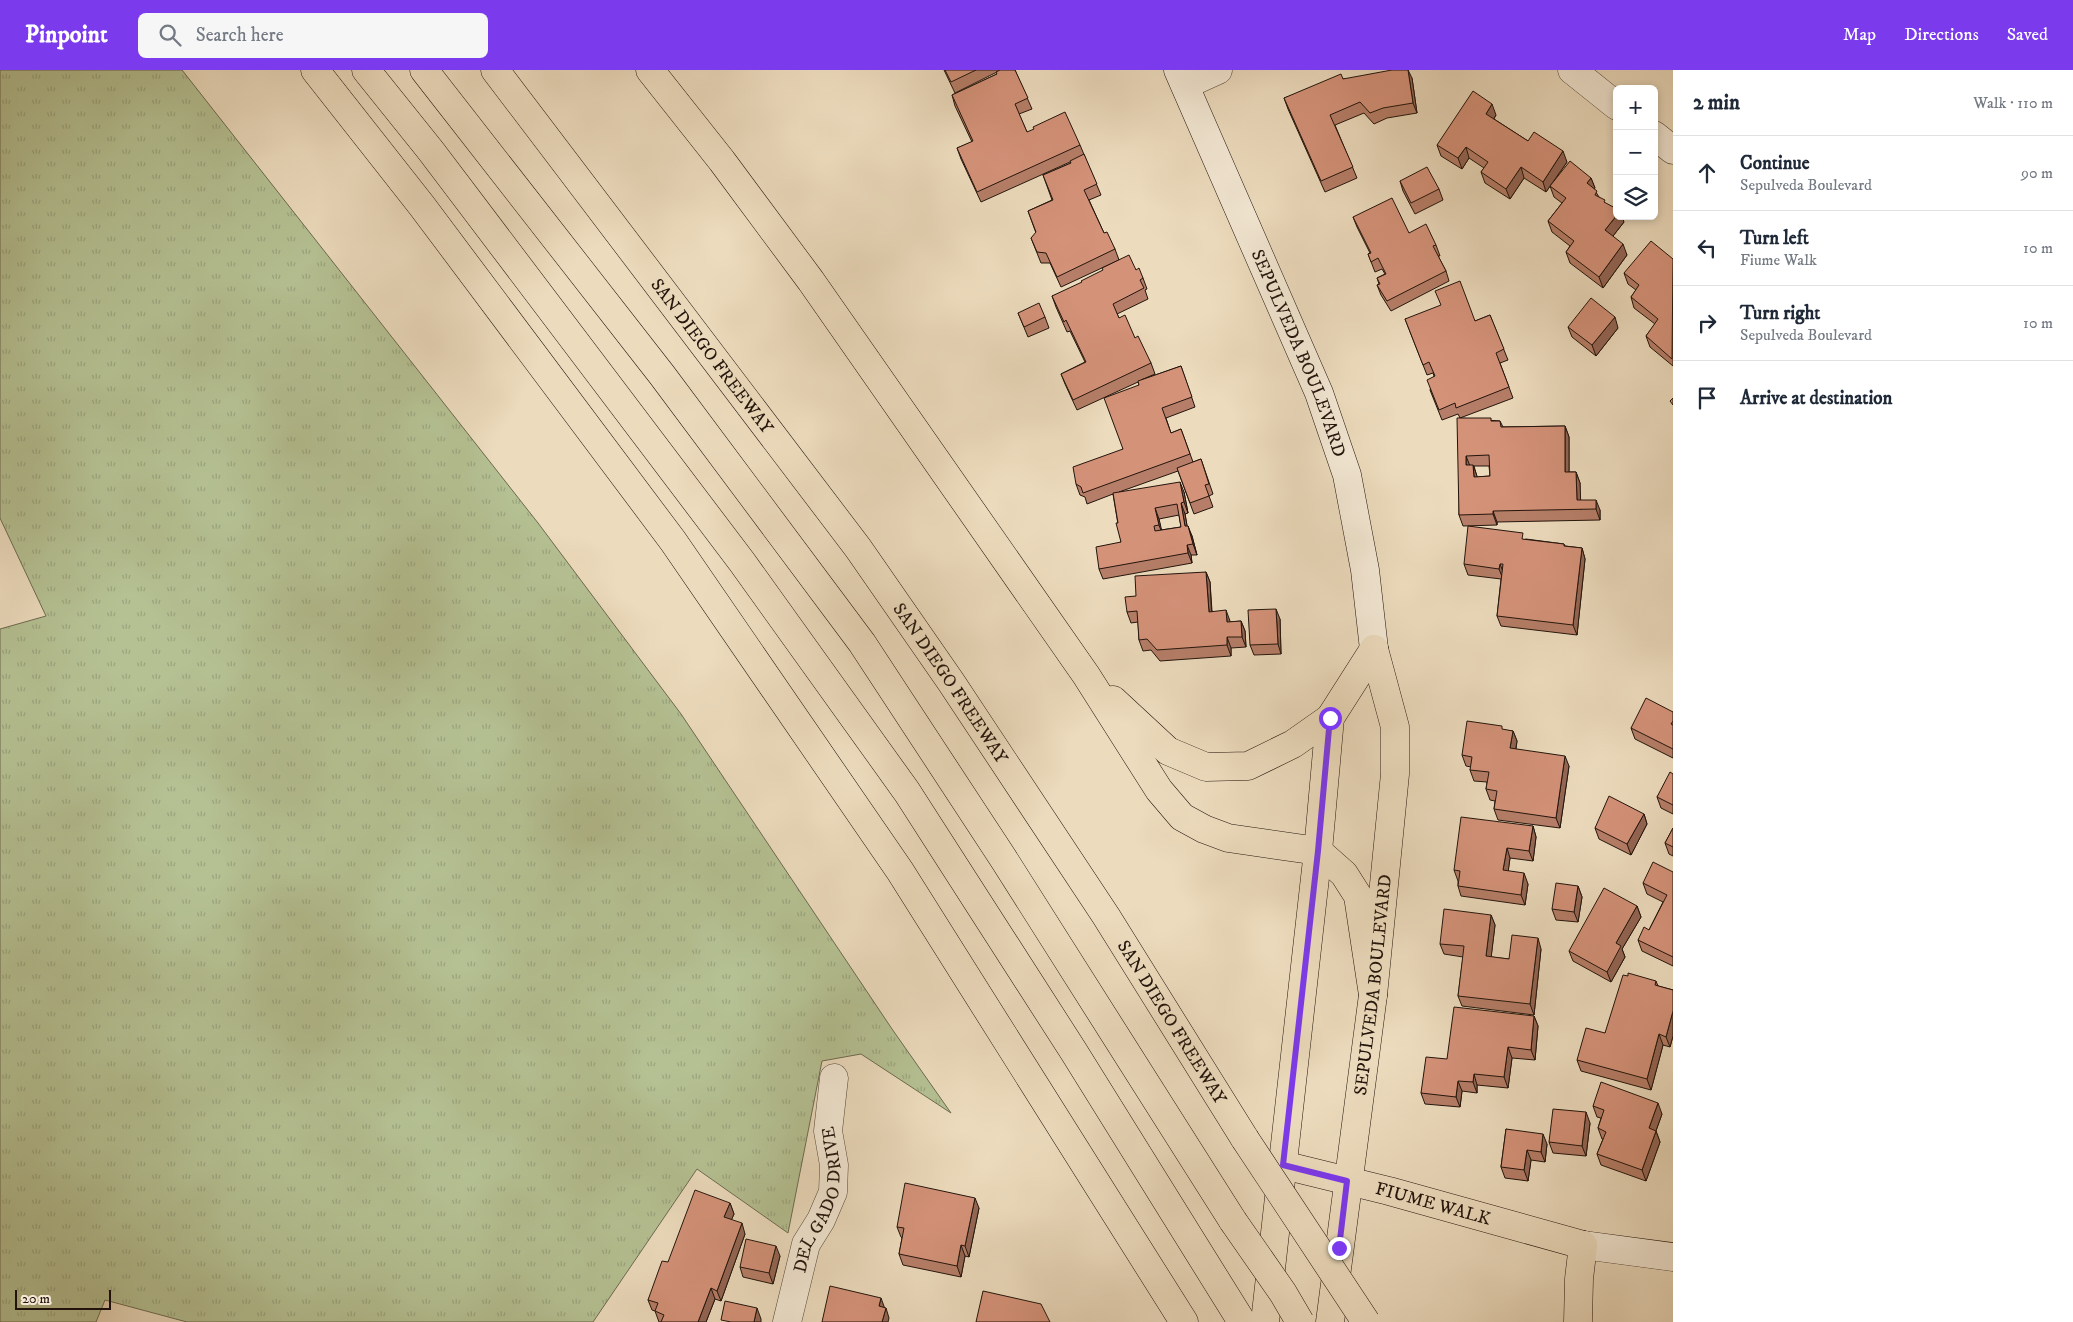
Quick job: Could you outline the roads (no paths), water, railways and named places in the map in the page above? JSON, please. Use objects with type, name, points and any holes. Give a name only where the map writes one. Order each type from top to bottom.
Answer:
[{"type":"main road","points":[[315,70],[422,206],[673,541],[900,871],[1184,1322]]},
{"type":"main road","points":[[366,70],[431,151],[742,562],[907,792],[1074,1052],[1242,1322]]},
{"type":"main road","points":[[424,70],[662,376],[862,643],[1003,858],[1233,1221],[1300,1322]]},
{"type":"main road","name":"SAN DIEGO FREEWAY","points":[[495,70],[858,548],[951,682],[1101,908],[1245,1139],[1366,1322]]},
{"type":"main road","points":[[650,70],[722,161],[811,281],[1086,675],[1159,790],[1182,817],[1204,830],[1228,838],[1318,851],[1344,874],[1358,896],[1373,995]]},
{"type":"main road","points":[[1181,77],[1218,70]]},
{"type":"main road","points":[[1572,70],[1613,103]]},
{"type":"main road","name":"SEPULVEDA BOULEVARD","points":[[1181,77],[1318,393],[1347,475],[1365,570],[1374,649],[1395,727],[1395,774],[1373,995],[1347,1181],[1330,1322]]},
{"type":"main road","points":[[1658,139],[1673,150]]},
{"type":"main road","points":[[1086,675],[1168,751],[1206,768],[1248,766],[1293,744],[1330,718],[1374,649]]},
{"type":"main road","points":[[1264,1322],[1318,851],[1330,718]]},
{"type":"main road","name":"DEL GADO DRIVE","points":[[786,1322],[806,1244],[821,1220],[833,1192],[834,1165],[828,1131],[834,1078]]},
{"type":"main road","name":"FIUME WALK","points":[[1283,1165],[1583,1245]]},
{"type":"main road","points":[[1578,1322],[1579,1279],[1583,1245],[1673,1257]]}]
